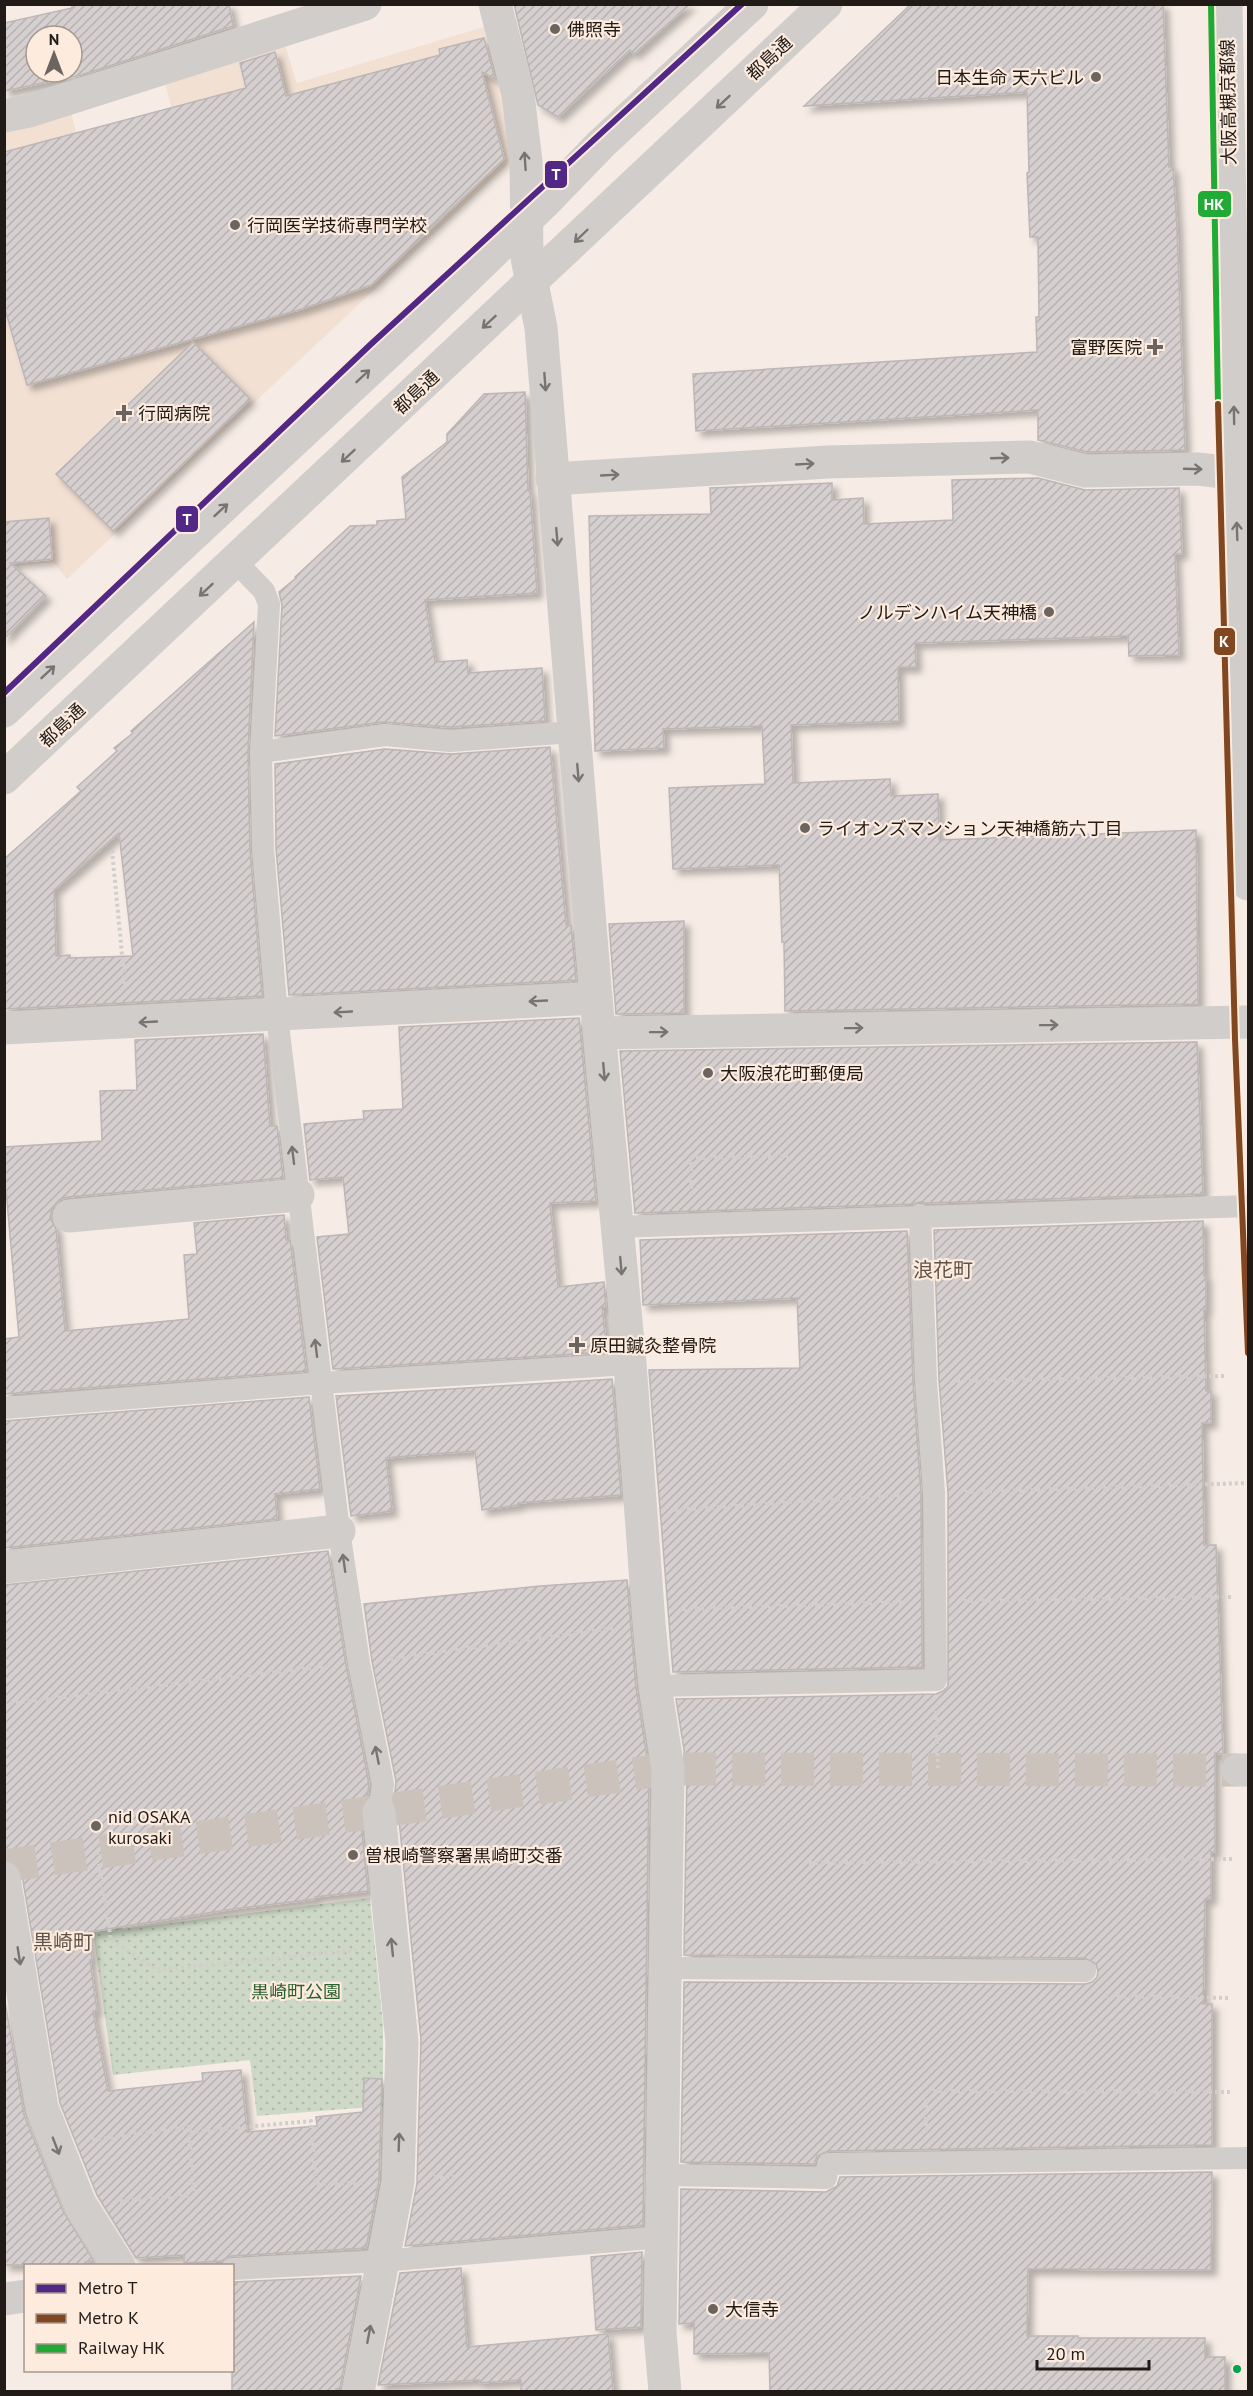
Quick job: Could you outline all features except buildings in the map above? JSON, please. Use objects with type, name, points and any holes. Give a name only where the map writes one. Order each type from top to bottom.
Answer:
[{"type":"street","points":[[4,117],[365,4]]},
{"type":"street","points":[[495,4],[518,94],[526,162],[527,258],[541,328],[596,998],[630,1364],[655,1686],[668,1769],[660,2333],[665,2391]]},
{"type":"street","points":[[4,711],[419,324],[527,220],[601,144],[752,4]]},
{"type":"street","name":"都島通","points":[[4,778],[826,4]]},
{"type":"street","name":"大阪高槻京都線","points":[[1226,4],[1242,474],[1248,884]]},
{"type":"street","points":[[552,479],[828,462],[1030,457],[1086,471],[1198,469],[1242,474]]},
{"type":"street","points":[[4,1028],[277,1016],[596,998]]},
{"type":"street","points":[[600,1033],[1248,1022]]},
{"type":"street","points":[[69,1216],[298,1195]]},
{"type":"street","points":[[4,1567],[339,1531]]},
{"type":"street","points":[[358,2391],[398,2182],[402,2042],[380,1812]]},
{"type":"street","points":[[4,1878],[42,2108],[80,2204],[118,2264]]},
{"type":"street","points":[[4,2299],[24,2296]]},
{"type":"lane","points":[[236,562],[264,591],[269,604],[261,752],[263,849],[277,1016],[339,1531],[359,1663],[383,1784],[380,1812]]},
{"type":"lane","points":[[261,752],[385,735],[450,741],[574,732]]},
{"type":"lane","points":[[617,1227],[920,1215],[1248,1206]]},
{"type":"lane","points":[[655,1686],[936,1680],[934,1493],[926,1381],[920,1215]]},
{"type":"lane","points":[[4,1408],[321,1383],[630,1364]]},
{"type":"lane","points":[[666,1968],[1085,1971]]},
{"type":"lane","points":[[663,2175],[826,2178],[828,2164],[1248,2158]]},
{"type":"lane","points":[[234,2269],[383,2261],[662,2237]]},
{"type":"path","points":[[112,850],[128,1023]]},
{"type":"path","points":[[692,1225],[691,1158],[788,1156]]},
{"type":"path","points":[[926,1381],[1227,1376]]},
{"type":"path","points":[[936,1680],[938,1770]]},
{"type":"path","points":[[97,1852],[111,1940],[158,1970],[392,1947]]},
{"type":"path","points":[[803,1863],[1232,1859]]},
{"type":"path","points":[[1085,1971],[1083,1996],[1231,1998]]},
{"type":"path","points":[[927,2161],[926,2091],[1232,2092]]},
{"type":"path","points":[[189,2132],[311,2121],[316,2184],[398,2182]]},
{"type":"path","points":[[55,2145],[189,2127],[194,2196],[80,2204]]},
{"type":"shaded area","name":"行岡病院","points":[[484,27],[505,106],[509,163],[67,579],[53,562],[5,567],[5,129],[70,109],[105,235],[196,204],[164,79],[284,42],[297,83]]},
{"type":"green space","name":"黒崎町公園","points":[[115,1869],[123,1929],[370,1898],[383,2025],[383,2106],[257,2116],[250,2060],[113,2075],[85,1873]]},
{"type":"tunnel","points":[[4,1866],[668,1769],[1238,1770]]},
{"type":"metro line","name":"T","points":[[4,693],[370,345],[742,4]]},
{"type":"metro line","name":"K","points":[[1218,404],[1235,1039],[1248,1353]]},
{"type":"rail line","name":"HK","points":[[1211,4],[1218,404]]},
{"type":"place","name":"佛照寺","points":[[555,29]]},
{"type":"place","name":"日本生命 天六ビル","points":[[1096,77]]},
{"type":"place","name":"行岡医学技術専門学校","points":[[235,225]]},
{"type":"place","name":"富野医院","points":[[1155,347]]},
{"type":"place","name":"行岡病院","points":[[124,413]]},
{"type":"place","name":"ノルデンハイム天神橋","points":[[1049,612]]},
{"type":"place","name":"ライオンズマンション天神橋筋六丁目","points":[[805,828]]},
{"type":"place","name":"大阪浪花町郵便局","points":[[708,1073]]},
{"type":"place","name":"原田鍼灸整骨院","points":[[577,1345]]},
{"type":"place","name":"nid OSAKA kurosaki","points":[[96,1826]]},
{"type":"place","name":"曽根崎警察署黒崎町交番","points":[[353,1855]]},
{"type":"place","name":"大信寺","points":[[713,2309]]},
{"type":"district","name":"浪花町","points":[[943,1270]]},
{"type":"district","name":"黒崎町","points":[[63,1942]]}]
